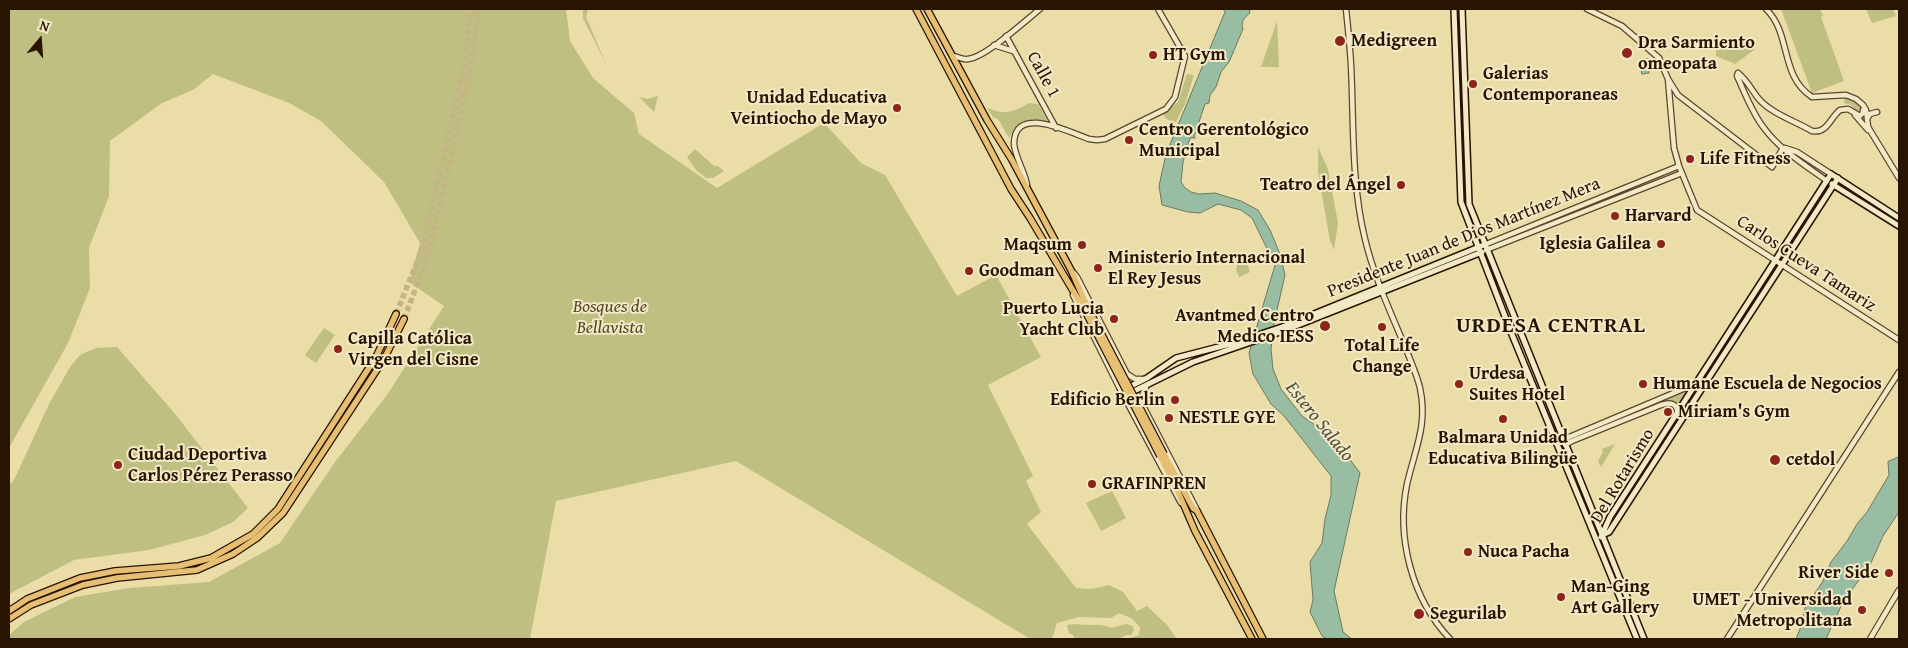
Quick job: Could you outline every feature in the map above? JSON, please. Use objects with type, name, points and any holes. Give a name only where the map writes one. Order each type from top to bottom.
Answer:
[{"type":"main road","points":[[916,9],[1011,189],[1071,289],[1087,310]]},
{"type":"main road","points":[[927,9],[1071,270],[1087,310],[1162,455],[1193,508],[1198,511],[1263,639]]},
{"type":"main road","points":[[1454,9],[1461,202],[1495,279],[1500,283],[1644,639]]},
{"type":"main road","points":[[1462,9],[1469,204],[1482,249],[1523,361],[1637,639]]},
{"type":"main road","points":[[1455,60],[1463,61]]},
{"type":"main road","points":[[1832,174],[1899,218]]},
{"type":"main road","name":"Del Rotarismo","points":[[1602,534],[1610,518],[1676,417],[1695,384],[1832,174]]},
{"type":"main road","name":"Del Rotarismo","points":[[1602,534],[1609,532],[1838,178]]},
{"type":"main road","points":[[1827,181],[1899,226]]},
{"type":"main road","points":[[1460,184],[1468,184]]},
{"type":"main road","name":"Presidente Juan de Dios Martínez Mera","points":[[1122,393],[1149,380],[1283,329],[1482,249]]},
{"type":"main road","points":[[9,611],[27,599],[80,578],[115,571],[179,566],[211,558],[253,534],[278,509],[376,357],[396,314]]},
{"type":"main road","points":[[9,619],[30,606],[83,585],[117,578],[197,570],[233,554],[257,538],[283,512],[395,340],[404,319]]},
{"type":"main road","points":[[386,337],[395,340]]},
{"type":"main road","name":"Presidente Juan de Dios Martínez Mera","points":[[1149,380],[1170,362],[1181,356],[1235,346]]},
{"type":"main road","points":[[1181,356],[1186,359],[1187,365]]},
{"type":"main road","points":[[1523,361],[1529,369],[1534,368]]},
{"type":"main road","points":[[1170,362],[1168,369],[1175,371]]},
{"type":"main road","points":[[1529,374],[1535,374],[1545,395]]},
{"type":"main road","points":[[1162,455],[1184,508],[1252,639]]},
{"type":"main road","points":[[1584,509],[1589,513],[1598,531],[1602,534]]},
{"type":"main road","points":[[1596,520],[1602,523],[1610,518]]},
{"type":"main road","points":[[1602,534],[1600,542],[1603,557]]},
{"type":"street","points":[[953,56],[964,60],[970,59],[994,45],[1040,9]]},
{"type":"street","points":[[1346,9],[1351,64],[1356,191],[1365,240],[1381,289],[1415,372],[1420,387],[1422,404],[1422,432],[1410,474],[1404,505],[1406,546],[1413,575],[1422,599],[1436,622],[1450,639]]},
{"type":"street","points":[[1588,9],[1622,26],[1659,58],[1668,79],[1678,95],[1772,167],[1783,148]]},
{"type":"street","points":[[1766,9],[1777,25],[1791,73],[1806,93],[1815,98],[1837,94],[1846,95],[1860,102],[1866,110],[1866,122],[1899,178]]},
{"type":"street","points":[[1028,192],[1027,182],[1014,145],[1018,130],[1030,122],[1036,122],[1095,140],[1105,139],[1166,109],[1175,96],[1185,56],[1160,10]]},
{"type":"street","name":"Calle 1","points":[[1006,36],[1056,128]]},
{"type":"street","points":[[994,45],[1014,51]]},
{"type":"street","points":[[1827,181],[1773,140],[1757,117],[1737,76],[1738,73],[1767,106],[1812,131],[1817,132],[1826,128],[1840,110],[1848,109],[1860,116],[1862,114],[1860,102]]},
{"type":"street","points":[[1668,79],[1674,148],[1682,173]]},
{"type":"street","points":[[1670,104],[1673,98],[1678,95]]},
{"type":"street","points":[[1852,112],[1875,139]]},
{"type":"street","points":[[1866,122],[1870,114],[1877,112]]},
{"type":"street","points":[[1783,148],[1796,152],[1832,174]]},
{"type":"street","name":"Presidente Juan de Dios Martínez Mera","points":[[1482,249],[1679,166]]},
{"type":"street","name":"Presidente Juan de Dios Martínez Mera","points":[[1482,249],[1682,173]]},
{"type":"street","name":"Carlos Cueva Tamariz","points":[[1682,173],[1697,210],[1899,340]]},
{"type":"street","points":[[1071,270],[1077,277],[1123,367],[1132,378],[1149,380],[1144,390],[1142,403]]},
{"type":"street","points":[[1071,289],[1078,308],[1184,508]]},
{"type":"street","points":[[1112,373],[1121,377],[1124,374],[1123,367]]},
{"type":"street","points":[[1725,639],[1737,624],[1899,372]]},
{"type":"street","points":[[1562,438],[1567,438],[1695,384]]},
{"type":"street","points":[[1130,408],[1131,401],[1134,399],[1138,399],[1142,403],[1198,511]]},
{"type":"street","points":[[1565,446],[1572,441],[1666,403],[1676,407],[1676,417]]},
{"type":"street","points":[[1870,639],[1899,590]]},
{"type":"green space","name":"Bosques de Bellavista","points":[[9,9],[566,9],[570,41],[593,78],[634,113],[639,134],[717,188],[824,123],[861,163],[885,175],[957,296],[996,275],[1041,357],[988,385],[1033,476],[1026,481],[1041,512],[1027,524],[1076,588],[1091,589],[1109,585],[1123,592],[1137,611],[1147,606],[1167,625],[1177,639],[1127,639],[1139,635],[1140,627],[1131,618],[1119,613],[1111,618],[1079,617],[1057,623],[1052,639],[1030,639],[736,461],[556,501],[530,639],[9,639],[9,635],[24,622],[75,597],[129,588],[209,582],[280,543],[335,462],[387,395],[444,306],[409,282],[420,243],[384,182],[321,121],[289,103],[213,74],[193,90],[162,103],[110,141],[109,196],[89,248],[90,288],[68,343],[9,448]]},
{"type":"green space","points":[[583,9],[588,9],[586,17],[606,64],[583,18]]},
{"type":"green space","points":[[1781,9],[1820,9],[1823,16],[1821,17],[1844,81],[1812,93]]},
{"type":"green space","points":[[1866,9],[1893,9],[1896,16],[1872,23]]},
{"type":"green space","points":[[1277,21],[1279,67],[1261,67]]},
{"type":"green space","points":[[1734,38],[1749,39],[1754,43],[1754,50],[1735,64],[1716,56],[1716,47],[1725,44],[1729,49]]},
{"type":"green space","points":[[1187,74],[1194,75],[1185,104],[1176,122],[1166,119],[1163,114],[1178,102]]},
{"type":"green space","points":[[658,96],[654,112],[639,97],[647,99]]},
{"type":"green space","points":[[1844,98],[1857,103],[1862,112],[1857,113],[1851,105],[1844,103]]},
{"type":"green space","points":[[1029,103],[1038,104],[1049,123],[1035,120],[1025,121],[1017,126],[1009,138],[998,119],[993,117],[987,108],[999,112],[1008,112]]},
{"type":"green space","points":[[1318,147],[1328,169],[1338,223],[1334,250],[1330,241],[1318,172]]},
{"type":"green space","points":[[695,149],[714,166],[718,166],[724,171],[713,178],[706,178],[696,170],[687,157]]},
{"type":"green space","points":[[1244,253],[1250,272],[1239,277],[1236,270],[1235,256]]},
{"type":"green space","points":[[324,328],[335,335],[316,363],[305,355]]},
{"type":"green space","name":"Ciudad Deportiva Carlos Pérez Perasso","points":[[117,347],[176,415],[248,508],[233,522],[205,535],[149,550],[74,560],[9,594],[9,486],[14,480],[49,404],[70,367],[80,355],[96,348]]},
{"type":"green space","points":[[1691,388],[1680,409],[1673,402],[1663,403],[1662,400]]},
{"type":"green space","points":[[1615,444],[1601,467],[1598,461],[1603,452],[1602,449]]},
{"type":"green space","points":[[1112,491],[1126,518],[1101,531],[1086,503]]},
{"type":"green space","points":[[1126,624],[1133,626],[1134,631],[1131,635],[1126,635],[1119,639],[1075,639],[1072,634],[1069,634],[1067,625],[1108,626],[1111,628]]},
{"type":"shaded area","points":[[1223,9],[1249,9],[1250,13],[1242,24],[1243,29],[1229,62],[1221,72],[1216,87],[1210,95],[1209,103],[1205,104],[1197,128],[1199,130],[1194,135],[1195,138],[1190,138],[1183,162],[1181,182],[1191,192],[1199,194],[1215,193],[1241,201],[1258,210],[1270,230],[1280,254],[1285,275],[1274,323],[1271,349],[1273,369],[1281,389],[1302,416],[1334,438],[1360,473],[1334,591],[1343,632],[1352,639],[1327,639],[1322,636],[1310,612],[1313,600],[1310,562],[1322,543],[1331,495],[1331,476],[1284,416],[1271,404],[1253,374],[1249,353],[1275,265],[1252,218],[1241,210],[1218,204],[1200,213],[1162,205],[1159,186],[1166,154],[1225,12]]},
{"type":"shaded area","points":[[1641,59],[1648,59],[1649,73],[1642,74]]},
{"type":"shaded area","points":[[1899,457],[1899,512],[1883,536],[1870,565],[1843,602],[1826,639],[1796,639],[1802,624],[1805,608],[1823,581],[1831,562],[1867,512],[1889,475],[1888,462]]},
{"type":"tunnel","points":[[396,314],[422,250],[464,68],[471,9]]},
{"type":"tunnel","points":[[404,319],[429,254],[470,72],[479,9]]},
{"type":"place","name":"Medigreen","points":[[1340,41]]},
{"type":"place","name":"Dra Sarmiento omeopata","points":[[1627,53]]},
{"type":"place","name":"HT Gym","points":[[1153,55]]},
{"type":"place","name":"Galerias Contemporaneas","points":[[1473,84]]},
{"type":"place","name":"Unidad Educativa Veintiocho de Mayo","points":[[897,108]]},
{"type":"place","name":"Centro Gerentológico Municipal","points":[[1129,140]]},
{"type":"place","name":"Life Fitness","points":[[1690,159]]},
{"type":"place","name":"Teatro del Ángel","points":[[1401,185]]},
{"type":"place","name":"Harvard","points":[[1615,216]]},
{"type":"place","name":"Iglesia Galilea","points":[[1661,244]]},
{"type":"place","name":"Maqsum","points":[[1082,245]]},
{"type":"place","name":"Ministerio Internacional El Rey Jesus","points":[[1098,268]]},
{"type":"place","name":"Goodman","points":[[969,271]]},
{"type":"place","name":"Puerto Lucia Yacht Club","points":[[1114,319]]},
{"type":"place","name":"Avantmed Centro Medico IESS","points":[[1325,326]]},
{"type":"place","name":"Total Life Change","points":[[1382,327]]},
{"type":"place","name":"Capilla Católica Virgen del Cisne","points":[[338,349]]},
{"type":"place","name":"Urdesa Suites Hotel","points":[[1459,384]]},
{"type":"place","name":"Humane Escuela de Negocios","points":[[1643,384]]},
{"type":"place","name":"Edificio Berlin","points":[[1175,400]]},
{"type":"place","name":"Miriam's Gym","points":[[1668,412]]},
{"type":"place","name":"NESTLE GYE","points":[[1169,418]]},
{"type":"place","name":"Balmara Unidad Educativa Bilingüe","points":[[1503,419]]},
{"type":"place","name":"cetdol","points":[[1775,460]]},
{"type":"place","name":"Ciudad Deportiva Carlos Pérez Perasso","points":[[118,465]]},
{"type":"place","name":"GRAFINPREN","points":[[1092,484]]},
{"type":"place","name":"Nuca Pacha","points":[[1468,552]]},
{"type":"place","name":"River Side","points":[[1889,573]]},
{"type":"place","name":"Man-Ging Art Gallery","points":[[1561,597]]},
{"type":"place","name":"UMET - Universidad Metropolitana","points":[[1862,610]]},
{"type":"place","name":"Segurilab","points":[[1419,614]]},
{"type":"district","name":"URDESA CENTRAL","points":[[1551,326]]},
{"type":"water label","name":"Estero Salado","points":[[1319,422]]}]
